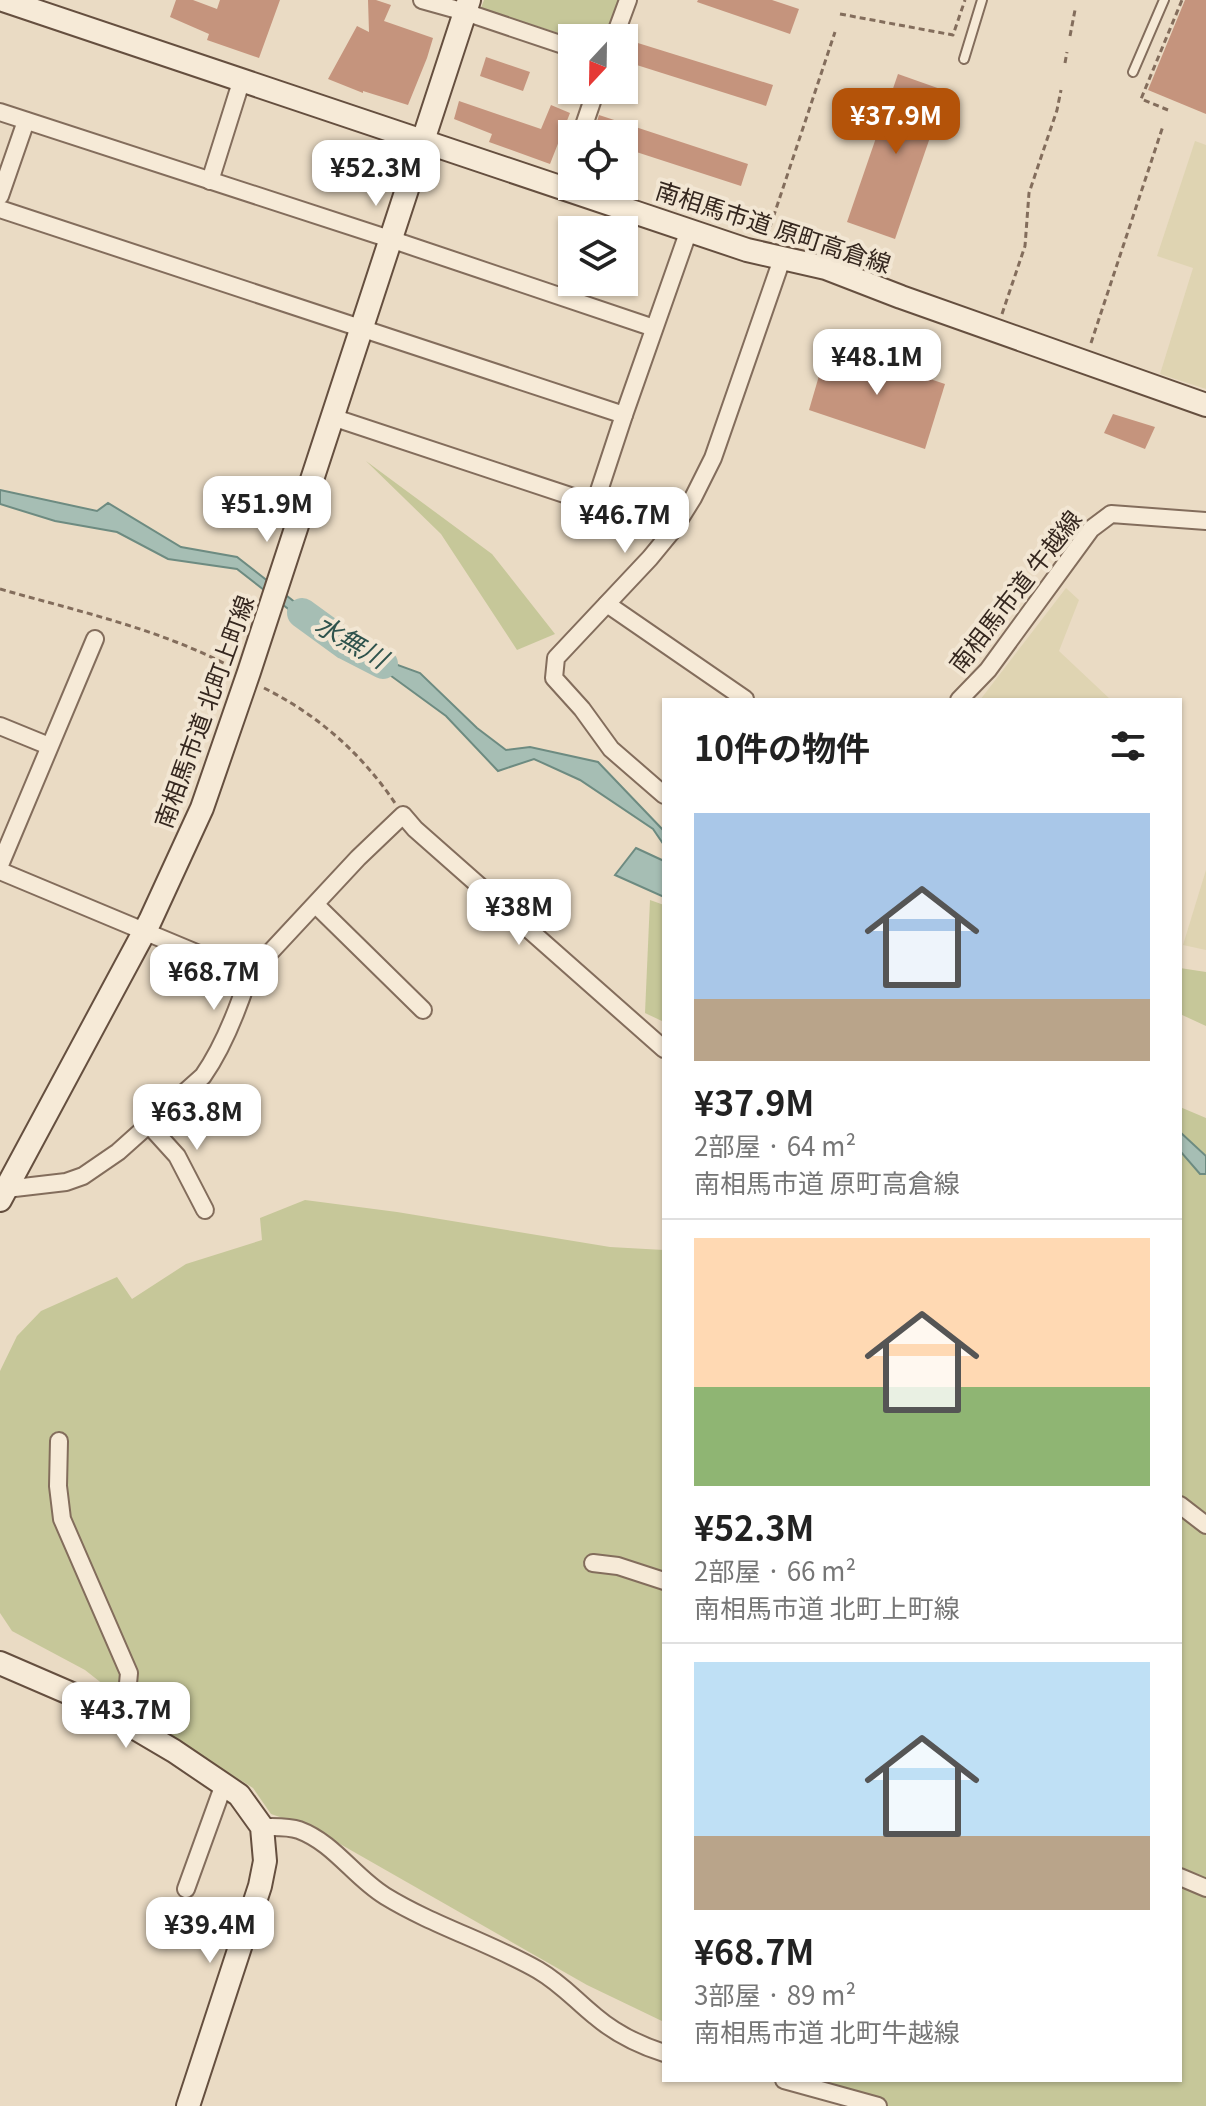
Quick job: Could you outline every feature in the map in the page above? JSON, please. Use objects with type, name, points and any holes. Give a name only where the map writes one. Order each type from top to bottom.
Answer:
[{"type":"street","points":[[422,0],[467,6],[558,42]]},
{"type":"street","points":[[619,24],[628,0]]},
{"type":"street","name":"南相馬市道 原町高倉線","points":[[15,2],[558,186]]},
{"type":"street","name":"南相馬市道 北町上町線","points":[[3,1194],[144,933],[202,808],[467,6]]},
{"type":"street","points":[[210,181],[242,79]]},
{"type":"street","points":[[0,112],[654,328]]},
{"type":"street","points":[[0,196],[26,121]]},
{"type":"street","name":"南相馬市道 原町高倉線","points":[[600,200],[747,250],[826,268],[929,308],[1206,405]]},
{"type":"street","points":[[0,209],[624,415]]},
{"type":"street","points":[[595,503],[689,230]]},
{"type":"street","points":[[662,793],[611,749],[582,709],[554,678],[556,658],[673,530],[713,458],[782,259]]},
{"type":"street","points":[[330,424],[595,503],[673,530]]},
{"type":"street","name":"南相馬市道 牛越線","points":[[961,698],[988,670],[1091,529],[1111,514],[1206,521]]},
{"type":"street","points":[[607,604],[744,698]]},
{"type":"street","points":[[0,865],[95,639]]},
{"type":"street","points":[[0,726],[49,746]]},
{"type":"street","points":[[3,1194],[83,1176],[118,1152],[203,1076],[212,1063],[249,975],[358,858],[403,815],[415,829],[662,1047]]},
{"type":"street","points":[[0,871],[249,975]]},
{"type":"street","points":[[316,905],[423,1010]]},
{"type":"street","points":[[148,1124],[177,1156],[205,1210]]},
{"type":"street","points":[[59,1441],[58,1486],[62,1519],[129,1673],[127,1694],[118,1718]]},
{"type":"street","points":[[1182,1507],[1206,1525]]},
{"type":"street","points":[[593,1563],[618,1566],[662,1580]]},
{"type":"street","points":[[0,1663],[118,1718],[174,1751],[239,1795],[262,1827],[265,1861],[260,1886],[188,2106]]},
{"type":"street","points":[[186,1889],[224,1784]]},
{"type":"street","points":[[262,1827],[297,1829],[327,1845],[382,1894],[540,1971],[568,1990],[595,2017],[610,2027],[633,2041],[662,2052]]},
{"type":"street","points":[[1182,1878],[1206,1888]]},
{"type":"street","points":[[791,2082],[878,2106]]},
{"type":"lane","points":[[964,59],[982,0]]},
{"type":"lane","points":[[1133,72],[1164,0]]},
{"type":"path","points":[[840,14],[953,35],[965,0]]},
{"type":"path","points":[[1168,110],[1141,99],[1182,0]]},
{"type":"path","points":[[1070,36],[1075,10]]},
{"type":"path","points":[[765,243],[835,32]]},
{"type":"path","points":[[1065,63],[1067,52]]},
{"type":"path","points":[[1002,314],[1025,246],[1029,193],[1061,90]]},
{"type":"path","points":[[1090,346],[1163,126]]},
{"type":"path","points":[[0,589],[203,652],[248,675],[296,704],[348,745],[403,815]]},
{"type":"shaded area","points":[[1195,141],[1206,145],[1206,389],[1160,374],[1193,268],[1157,256]]},
{"type":"shaded area","points":[[0,490],[97,511],[108,503],[181,547],[237,557],[337,635],[329,640],[420,673],[477,728],[506,750],[530,747],[598,762],[662,829],[662,842],[653,829],[580,780],[534,759],[498,771],[446,716],[383,670],[328,640],[237,569],[168,559],[117,532],[55,521],[0,504]]},
{"type":"shaded area","points":[[1066,588],[1079,600],[1059,651],[1109,698],[982,698]]},
{"type":"shaded area","points":[[636,848],[662,860],[662,896],[615,875]]},
{"type":"shaded area","points":[[1206,870],[1206,950],[1183,945]]},
{"type":"shaded area","points":[[1182,1134],[1206,1156],[1206,1174],[1200,1174],[1182,1153]]},
{"type":"green space","points":[[484,0],[618,0],[609,24],[558,24],[558,33],[481,8]]},
{"type":"green space","points":[[366,461],[492,554],[555,634],[517,650],[441,534]]},
{"type":"green space","points":[[650,900],[662,904],[662,1021],[645,1013]]},
{"type":"green space","points":[[1182,968],[1206,972],[1206,1026],[1182,1015]]},
{"type":"green space","points":[[1182,1108],[1206,1118],[1206,2106],[853,2106],[794,2082],[1182,2082]]},
{"type":"green space","points":[[305,1200],[610,1247],[662,1250],[662,2021],[587,1985],[312,1828],[271,1814],[253,1788],[165,1733],[85,1670],[12,1631],[0,1613],[0,1371],[17,1336],[41,1311],[117,1277],[132,1299],[186,1264],[262,1240],[260,1218]]},
{"type":"building","points":[[176,0],[193,0],[217,9],[220,0],[280,0],[259,58],[207,40],[209,34],[170,17]]},
{"type":"building","points":[[368,0],[391,5],[384,21],[433,38],[408,105],[363,93],[328,79],[357,26],[369,32]]},
{"type":"building","points":[[698,0],[772,0],[799,9],[790,34]]},
{"type":"building","points":[[1185,0],[1206,0],[1206,114],[1148,90]]},
{"type":"building","points":[[638,43],[773,85],[766,106],[638,65]]},
{"type":"building","points":[[486,57],[530,72],[523,91],[480,76]]},
{"type":"building","points":[[898,74],[946,91],[895,239],[847,222]]},
{"type":"building","points":[[459,101],[541,129],[551,105],[570,113],[567,120],[558,120],[558,144],[550,164],[489,142],[492,134],[454,119]]},
{"type":"building","points":[[599,115],[614,120],[597,120]]},
{"type":"building","points":[[638,128],[748,164],[741,186],[638,153]]},
{"type":"building","points":[[828,345],[945,384],[925,449],[809,410]]},
{"type":"building","points":[[1113,414],[1155,427],[1145,449],[1104,433]]},
{"type":"waterway","name":"水無川","points":[[302,613],[346,645],[383,664]]}]
